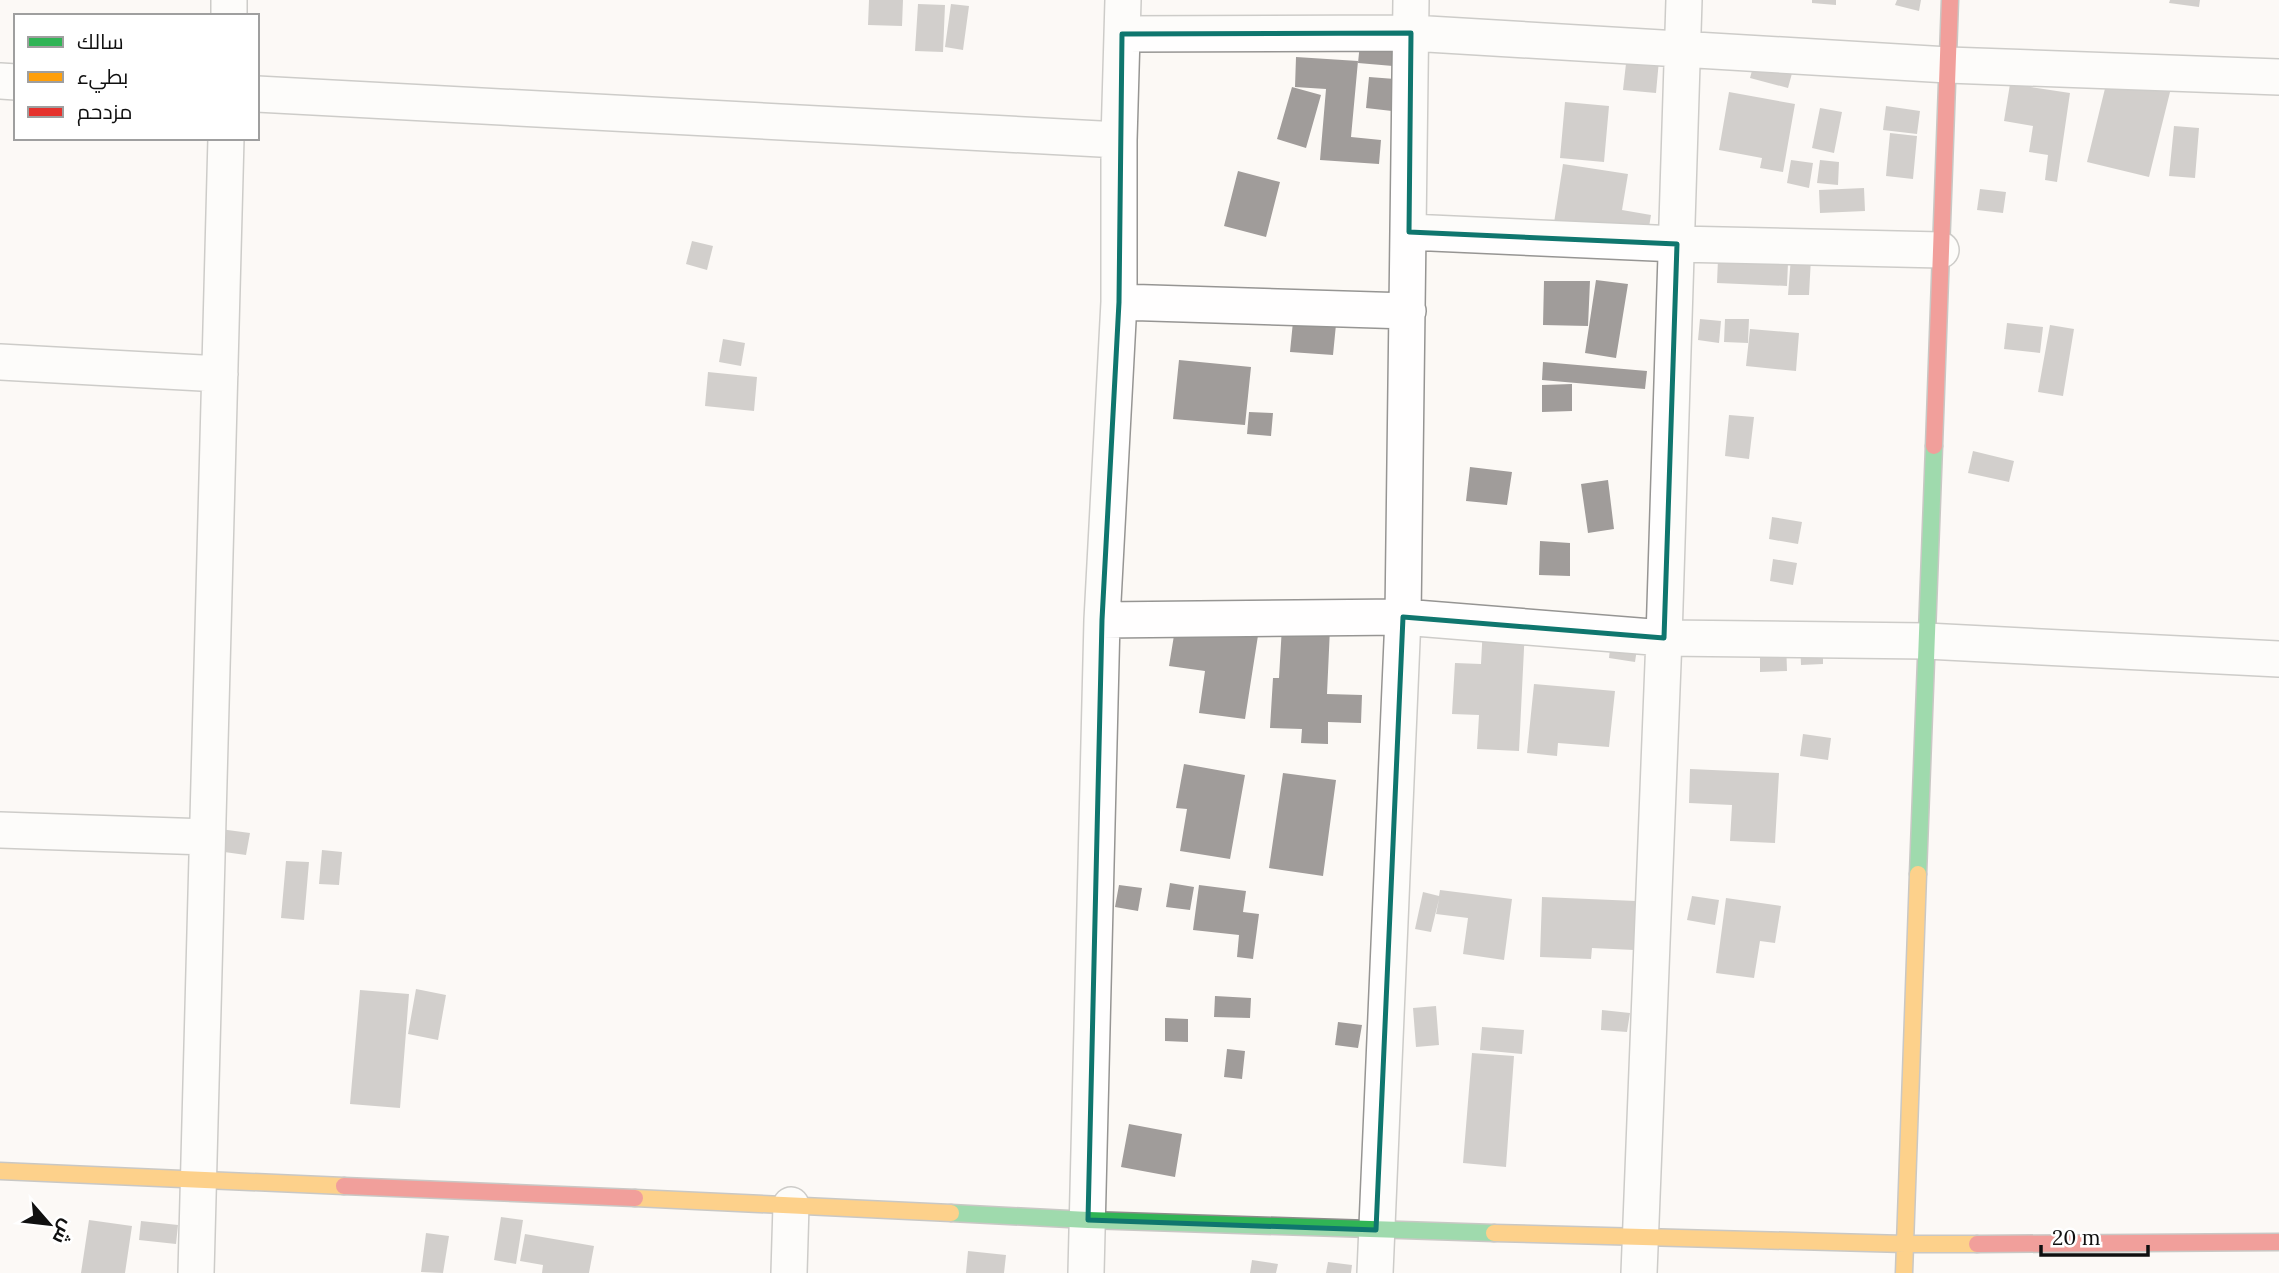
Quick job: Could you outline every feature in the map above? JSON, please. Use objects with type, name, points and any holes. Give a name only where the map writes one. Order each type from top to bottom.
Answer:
[{"type":"street","points":[[1639,1273],[1664,638],[1684,0]]},
{"type":"street","points":[[1904,1273],[1950,0]]},
{"type":"street","points":[[1086,1273],[1102,620],[1119,302],[1119,140],[1123,17],[1411,17],[1683,49],[1948,65],[2279,77]]},
{"type":"street","points":[[1375,1273],[1403,617],[1411,17]]},
{"type":"street","points":[[259,94],[1119,140]]},
{"type":"street","points":[[196,1273],[226,140]]},
{"type":"street","points":[[1409,232],[1677,244],[1941,250]]},
{"type":"street","points":[[1119,302],[1408,311]]},
{"type":"street","points":[[0,362],[220,374]]},
{"type":"street","points":[[1102,620],[1403,617],[1664,638],[1926,641],[2279,659]]},
{"type":"street","points":[[0,830],[208,837]]},
{"type":"street","points":[[0,1171],[1088,1220],[1376,1230],[1905,1244],[2279,1242]]},
{"type":"street","points":[[789,1273],[791,1205]]},
{"type":"highlighted area","points":[[1411,33],[1409,232],[1677,244],[1664,638],[1403,617],[1376,1230],[1088,1220],[1102,620],[1119,302],[1122,34]]},
{"type":"building","points":[[869,0],[903,0],[902,26],[868,25]]},
{"type":"building","points":[[1812,0],[1836,0],[1836,5],[1812,3]]},
{"type":"building","points":[[1897,0],[1921,0],[1919,11],[1895,5]]},
{"type":"building","points":[[2170,0],[2200,0],[2199,7],[2169,3]]},
{"type":"building","points":[[918,4],[945,5],[943,52],[915,51]]},
{"type":"building","points":[[951,4],[969,6],[963,50],[945,47]]},
{"type":"building","points":[[1361,33],[1396,36],[1393,66],[1358,63]]},
{"type":"building","points":[[1628,46],[1660,49],[1656,93],[1623,90]]},
{"type":"building","points":[[1756,56],[1794,66],[1788,88],[1750,78]]},
{"type":"building","points":[[1296,57],[1358,61],[1351,137],[1381,140],[1379,164],[1320,160],[1326,89],[1295,87]]},
{"type":"building","points":[[2110,68],[2172,84],[2149,177],[2087,162]]},
{"type":"building","points":[[1369,77],[1395,79],[1392,111],[1366,108]]},
{"type":"building","points":[[2010,84],[2070,93],[2057,182],[2045,180],[2048,155],[2029,152],[2033,126],[2004,121]]},
{"type":"building","points":[[1292,87],[1321,95],[1306,148],[1277,139]]},
{"type":"building","points":[[1729,92],[1795,104],[1783,172],[1760,168],[1762,158],[1719,150]]},
{"type":"building","points":[[1565,102],[1609,106],[1604,162],[1560,158]]},
{"type":"building","points":[[1886,106],[1920,111],[1917,134],[1883,130]]},
{"type":"building","points":[[1820,108],[1842,112],[1834,153],[1812,148]]},
{"type":"building","points":[[2174,126],[2199,128],[2195,178],[2169,176]]},
{"type":"building","points":[[1890,133],[1917,136],[1913,179],[1886,176]]},
{"type":"building","points":[[1791,160],[1813,163],[1809,188],[1787,183]]},
{"type":"building","points":[[1820,160],[1839,162],[1838,185],[1817,183]]},
{"type":"building","points":[[1563,164],[1628,174],[1622,210],[1651,215],[1645,251],[1552,236]]},
{"type":"building","points":[[1238,171],[1280,182],[1266,237],[1224,226]]},
{"type":"building","points":[[1864,188],[1865,211],[1820,213],[1819,190]]},
{"type":"building","points":[[1980,189],[2006,192],[2003,213],[1977,210]]},
{"type":"building","points":[[692,241],[713,246],[707,270],[686,264]]},
{"type":"building","points":[[1791,257],[1811,258],[1809,295],[1788,295]]},
{"type":"building","points":[[1718,259],[1788,263],[1787,286],[1717,283]]},
{"type":"building","points":[[1596,280],[1628,284],[1616,358],[1585,353]]},
{"type":"building","points":[[1544,281],[1590,281],[1588,326],[1543,325]]},
{"type":"building","points":[[1295,301],[1338,304],[1333,355],[1290,352]]},
{"type":"building","points":[[1700,319],[1721,321],[1719,343],[1698,340]]},
{"type":"building","points":[[1725,319],[1749,319],[1748,343],[1724,342]]},
{"type":"building","points":[[2007,323],[2043,327],[2040,353],[2004,349]]},
{"type":"building","points":[[2050,325],[2074,329],[2063,396],[2038,392]]},
{"type":"building","points":[[1750,329],[1799,333],[1796,371],[1746,366]]},
{"type":"building","points":[[723,339],[745,343],[741,366],[719,362]]},
{"type":"building","points":[[1179,360],[1251,367],[1245,425],[1173,419]]},
{"type":"building","points":[[1543,362],[1647,371],[1645,389],[1542,380]]},
{"type":"building","points":[[708,372],[757,377],[754,411],[705,406]]},
{"type":"building","points":[[1572,384],[1572,411],[1542,412],[1542,385]]},
{"type":"building","points":[[1249,412],[1273,413],[1271,436],[1247,434]]},
{"type":"building","points":[[1729,415],[1754,417],[1749,459],[1725,456]]},
{"type":"building","points":[[1973,451],[2014,461],[2009,482],[1968,473]]},
{"type":"building","points":[[1470,467],[1512,472],[1507,505],[1466,501]]},
{"type":"building","points":[[1608,480],[1614,529],[1588,533],[1581,484]]},
{"type":"building","points":[[1772,517],[1802,522],[1798,544],[1769,539]]},
{"type":"building","points":[[1540,541],[1570,543],[1570,576],[1539,575]]},
{"type":"building","points":[[1773,559],[1797,563],[1793,585],[1770,581]]},
{"type":"building","points":[[1177,617],[1259,629],[1245,719],[1199,713],[1205,671],[1169,666]]},
{"type":"building","points":[[1282,626],[1330,628],[1327,694],[1362,695],[1361,723],[1328,722],[1328,744],[1301,743],[1302,729],[1270,728],[1273,678],[1279,678]]},
{"type":"building","points":[[1483,626],[1525,628],[1519,751],[1477,749],[1479,715],[1452,714],[1455,663],[1481,664]]},
{"type":"building","points":[[1612,632],[1639,636],[1635,662],[1609,658]]},
{"type":"building","points":[[1823,638],[1823,664],[1801,665],[1800,639]]},
{"type":"building","points":[[1760,641],[1786,641],[1787,671],[1760,672]]},
{"type":"building","points":[[1534,684],[1615,691],[1609,747],[1558,743],[1557,756],[1527,753]]},
{"type":"building","points":[[1803,734],[1831,738],[1828,760],[1800,756]]},
{"type":"building","points":[[1184,764],[1245,775],[1230,859],[1180,851],[1187,809],[1176,808]]},
{"type":"building","points":[[1690,769],[1779,773],[1775,843],[1730,841],[1732,805],[1689,803]]},
{"type":"building","points":[[1283,773],[1336,780],[1323,876],[1269,868]]},
{"type":"building","points":[[220,829],[250,833],[246,855],[217,851]]},
{"type":"building","points":[[322,850],[342,852],[339,885],[319,884]]},
{"type":"building","points":[[286,861],[309,862],[304,920],[281,918]]},
{"type":"building","points":[[1170,883],[1194,887],[1190,910],[1166,907]]},
{"type":"building","points":[[1119,885],[1142,888],[1138,911],[1115,907]]},
{"type":"building","points":[[1199,885],[1246,891],[1243,912],[1259,914],[1253,959],[1237,957],[1239,935],[1193,930]]},
{"type":"building","points":[[1440,890],[1512,899],[1504,960],[1463,954],[1468,918],[1436,914],[1439,899],[1431,932],[1415,929],[1423,892],[1439,896]]},
{"type":"building","points":[[1692,896],[1719,900],[1715,925],[1687,920]]},
{"type":"building","points":[[1542,897],[1636,901],[1634,950],[1592,948],[1591,959],[1540,957]]},
{"type":"building","points":[[1726,898],[1781,906],[1775,943],[1760,941],[1754,978],[1716,973]]},
{"type":"building","points":[[416,989],[446,995],[438,1040],[408,1034]]},
{"type":"building","points":[[360,990],[409,994],[400,1108],[350,1104]]},
{"type":"building","points":[[1215,996],[1251,998],[1250,1018],[1214,1017]]},
{"type":"building","points":[[1436,1006],[1439,1045],[1416,1047],[1413,1008]]},
{"type":"building","points":[[1602,1010],[1630,1013],[1627,1032],[1601,1030]]},
{"type":"building","points":[[1165,1018],[1188,1019],[1188,1042],[1165,1041]]},
{"type":"building","points":[[1338,1022],[1362,1025],[1358,1048],[1335,1045]]},
{"type":"building","points":[[1482,1027],[1524,1030],[1522,1054],[1480,1050]]},
{"type":"building","points":[[1227,1049],[1245,1051],[1242,1079],[1224,1077]]},
{"type":"building","points":[[1472,1053],[1514,1056],[1506,1167],[1463,1163]]},
{"type":"building","points":[[1129,1124],[1182,1134],[1175,1177],[1121,1167]]},
{"type":"building","points":[[501,1217],[523,1220],[516,1264],[494,1260]]},
{"type":"building","points":[[89,1220],[132,1226],[125,1273],[81,1273]]},
{"type":"building","points":[[141,1221],[178,1225],[176,1244],[139,1240]]},
{"type":"building","points":[[426,1233],[449,1236],[443,1273],[421,1272]]},
{"type":"building","points":[[525,1234],[594,1246],[589,1273],[542,1273],[543,1265],[520,1261]]},
{"type":"building","points":[[968,1251],[1006,1255],[1004,1273],[966,1273]]},
{"type":"building","points":[[1252,1260],[1278,1264],[1276,1273],[1250,1273]]},
{"type":"building","points":[[1328,1262],[1352,1265],[1351,1273],[1326,1273]]},
{"type":"traffic: fast","points":[[1918,874],[1934,446]]},
{"type":"traffic: fast","points":[[951,1213],[1494,1233]]},
{"type":"traffic: slow","points":[[1904,1273],[1918,874]]},
{"type":"traffic: slow","points":[[0,1171],[344,1186]]},
{"type":"traffic: slow","points":[[635,1198],[951,1213]]},
{"type":"traffic: slow","points":[[1494,1233],[1977,1244]]},
{"type":"traffic: jam","points":[[1934,446],[1950,0]]},
{"type":"traffic: jam","points":[[344,1186],[635,1198]]},
{"type":"traffic: jam","points":[[1977,1244],[2279,1242]]}]
